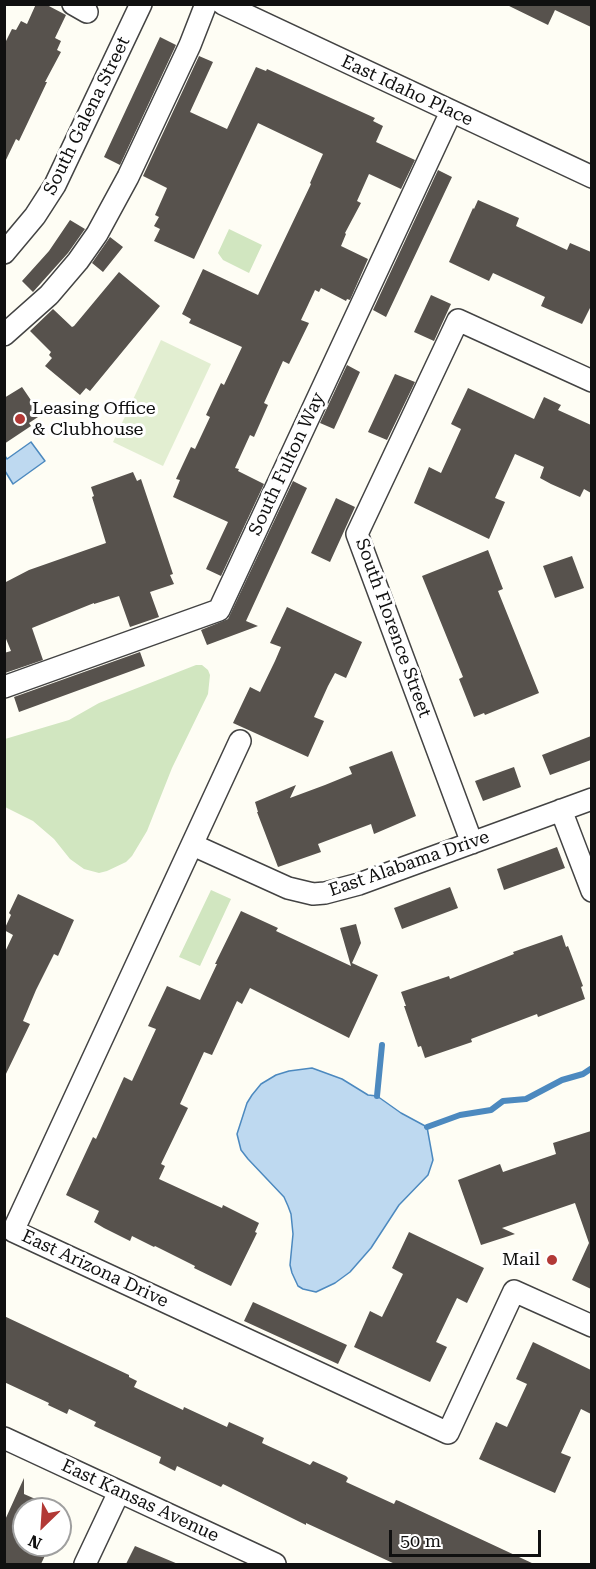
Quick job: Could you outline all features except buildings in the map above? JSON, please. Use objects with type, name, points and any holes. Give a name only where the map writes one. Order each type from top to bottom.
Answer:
[{"type":"street","name":"South Galena Street","points":[[4,253],[35,216],[55,185],[141,4]]},
{"type":"street","points":[[4,335],[49,295],[97,234],[148,134],[190,45],[206,4]]},
{"type":"street","name":"East Idaho Place","points":[[223,4],[591,177]]},
{"type":"street","name":"South Fulton Way","points":[[4,687],[219,610],[451,112]]},
{"type":"street","name":"South Florence Street","points":[[472,843],[357,534],[458,320],[591,381]]},
{"type":"street","name":"East Arizona Drive","points":[[240,741],[13,1231],[448,1433],[514,1291],[591,1326]]},
{"type":"street","name":"East Alabama Drive","points":[[193,845],[279,884],[313,894],[331,892],[348,888],[591,799]]},
{"type":"street","points":[[561,810],[591,891]]},
{"type":"street","name":"East Kansas Avenue","points":[[4,1438],[276,1564]]},
{"type":"street","points":[[86,1564],[119,1492]]},
{"type":"green space","points":[[229,229],[262,245],[249,273],[223,260],[218,253]]},
{"type":"green space","points":[[161,340],[211,364],[163,466],[113,442]]},
{"type":"green space","points":[[196,665],[202,665],[208,670],[210,675],[208,694],[172,768],[147,831],[126,862],[99,873],[84,869],[70,859],[54,839],[33,821],[5,807],[5,739],[69,720],[99,703]]},
{"type":"green space","points":[[211,890],[231,899],[200,966],[179,957]]},
{"type":"water","points":[[31,442],[45,461],[13,484],[5,471],[5,456],[7,459]]},
{"type":"water","points":[[312,1068],[342,1079],[368,1095],[377,1096],[401,1113],[427,1127],[433,1160],[428,1175],[399,1205],[371,1248],[350,1272],[335,1283],[316,1292],[298,1286],[292,1273],[290,1265],[293,1234],[291,1214],[284,1197],[241,1150],[237,1134],[247,1103],[261,1084],[276,1075]]},
{"type":"waterway","points":[[377,1096],[382,1045]]},
{"type":"waterway","points":[[427,1127],[460,1115],[491,1110],[503,1101],[526,1099],[562,1080],[583,1074],[592,1068]]},
{"type":"place","name":"Leasing Office & Clubhouse","points":[[20,419]]},
{"type":"place","name":"Mail","points":[[552,1260]]}]
